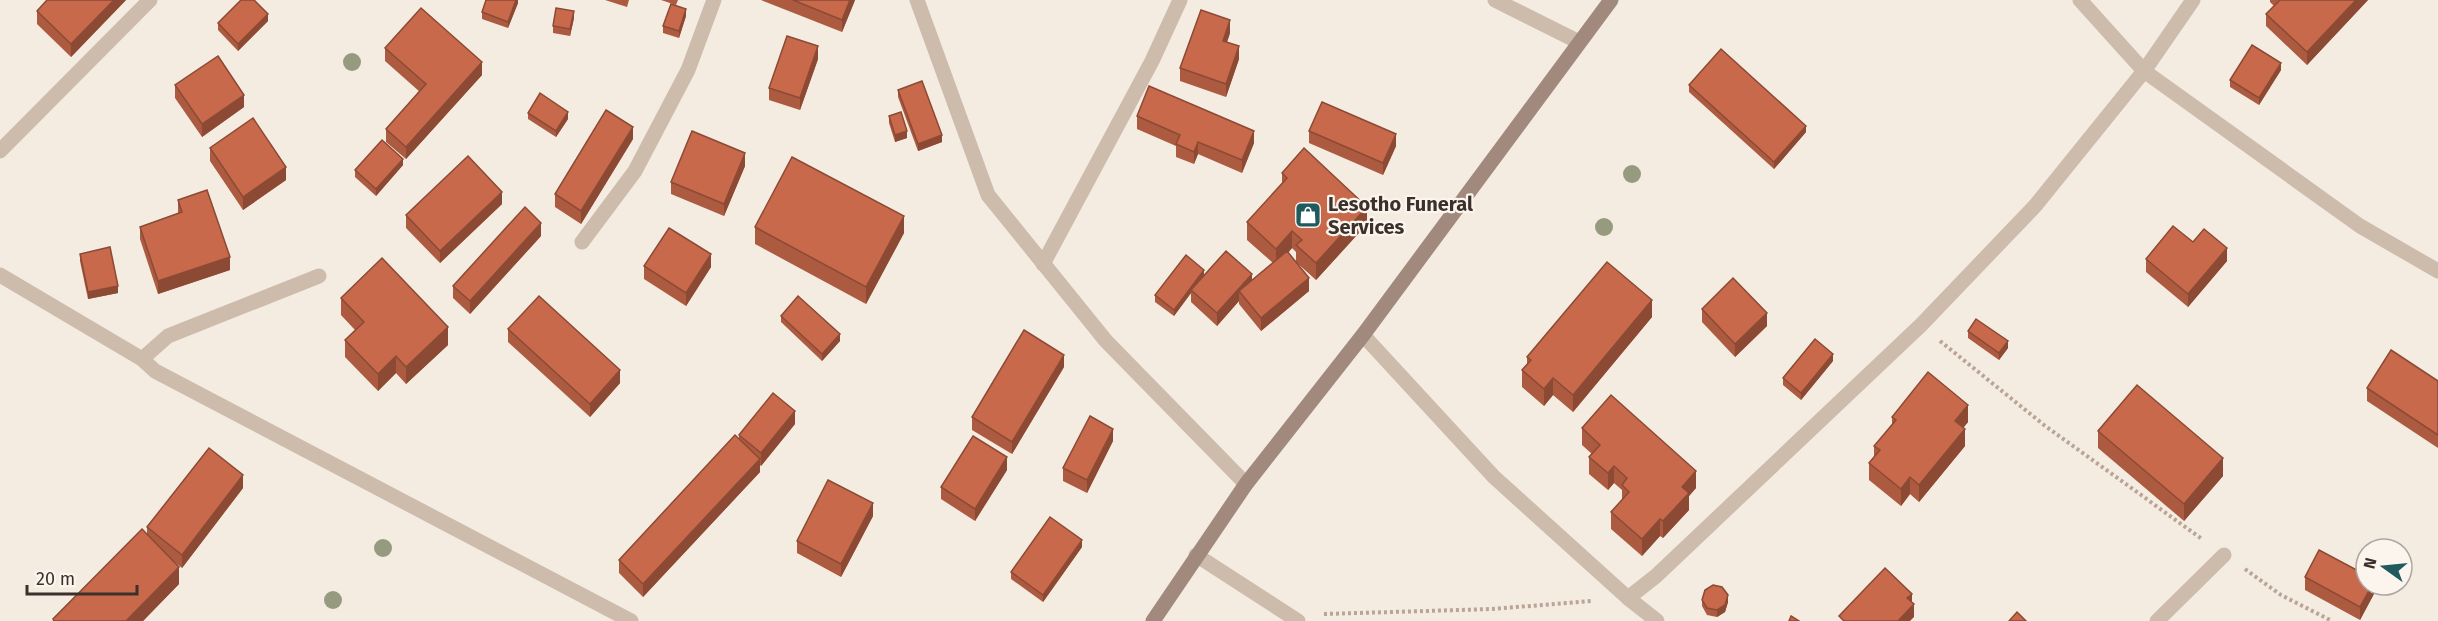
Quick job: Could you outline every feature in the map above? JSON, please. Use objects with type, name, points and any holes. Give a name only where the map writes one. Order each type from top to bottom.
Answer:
[{"type":"main road","points":[[1153,621],[1246,484],[1363,335],[1611,0]]},
{"type":"street","points":[[0,151],[150,0]]},
{"type":"street","points":[[582,242],[635,171],[688,70],[714,0]]},
{"type":"street","points":[[917,0],[988,195],[1106,341],[1246,484]]},
{"type":"street","points":[[1043,264],[1152,61],[1180,0]]},
{"type":"street","points":[[1495,0],[1579,42]]},
{"type":"street","points":[[2080,0],[2144,70],[2360,226],[2436,266]]},
{"type":"street","points":[[1628,598],[1674,560],[1922,325],[2035,206],[2144,70],[2193,0]]},
{"type":"street","points":[[0,275],[141,359],[155,371],[631,621]]},
{"type":"street","points":[[141,359],[168,336],[319,276]]},
{"type":"street","points":[[1363,335],[1494,477],[1628,598],[1657,621]]},
{"type":"street","points":[[1196,555],[1294,618]]},
{"type":"street","points":[[2157,621],[2224,555]]},
{"type":"path","points":[[1922,325],[2044,425],[2224,555],[2281,595],[2332,621]]},
{"type":"path","points":[[1294,618],[1492,609],[1628,598]]},
{"type":"building","points":[[47,0],[114,0],[71,44],[37,11]]},
{"type":"building","points":[[241,0],[254,0],[268,14],[238,44],[218,23]]},
{"type":"building","points":[[486,0],[516,0],[508,22],[482,12]]},
{"type":"building","points":[[793,0],[850,0],[842,20]]},
{"type":"building","points":[[2280,0],[2356,0],[2307,52],[2266,14]]},
{"type":"building","points":[[671,4],[686,9],[679,31],[663,26]]},
{"type":"building","points":[[421,8],[482,62],[406,147],[386,129],[426,84],[385,48]]},
{"type":"building","points":[[556,8],[574,11],[570,29],[553,26]]},
{"type":"building","points":[[1201,10],[1230,20],[1223,41],[1239,46],[1226,84],[1180,68]]},
{"type":"building","points":[[787,36],[818,46],[800,98],[769,88]]},
{"type":"building","points":[[2252,45],[2281,63],[2259,98],[2230,80]]},
{"type":"building","points":[[1721,49],[1806,126],[1774,162],[1689,85]]},
{"type":"building","points":[[218,56],[244,95],[202,124],[175,85]]},
{"type":"building","points":[[922,81],[942,135],[918,144],[898,90]]},
{"type":"building","points":[[1149,86],[1254,131],[1242,160],[1198,142],[1194,152],[1176,144],[1180,135],[1137,116]]},
{"type":"building","points":[[540,93],[568,112],[556,131],[528,113]]},
{"type":"building","points":[[1322,102],[1396,134],[1383,163],[1309,131]]},
{"type":"building","points":[[606,110],[633,127],[581,211],[555,194]]},
{"type":"building","points":[[901,112],[907,131],[895,135],[889,116]]},
{"type":"building","points":[[253,118],[286,167],[243,197],[210,148]]},
{"type":"building","points":[[692,131],[745,153],[724,204],[671,182]]},
{"type":"building","points":[[382,140],[403,159],[376,189],[355,170]]},
{"type":"building","points":[[1304,148],[1367,207],[1316,263],[1296,245],[1302,240],[1292,231],[1276,249],[1247,222],[1287,178],[1282,173]]},
{"type":"building","points":[[468,156],[502,192],[440,251],[406,215]]},
{"type":"building","points":[[792,157],[904,216],[866,287],[755,227]]},
{"type":"building","points":[[207,190],[230,257],[158,281],[140,227],[182,212],[178,200]]},
{"type":"building","points":[[525,207],[541,223],[470,301],[453,286]]},
{"type":"building","points":[[2173,226],[2193,242],[2204,229],[2227,248],[2188,294],[2146,259]]},
{"type":"building","points":[[669,228],[711,254],[686,293],[644,266]]},
{"type":"building","points":[[110,247],[118,286],[88,292],[80,254]]},
{"type":"building","points":[[1226,251],[1252,274],[1217,313],[1191,290]]},
{"type":"building","points":[[1287,251],[1309,278],[1261,318],[1239,291]]},
{"type":"building","points":[[1186,255],[1204,270],[1174,310],[1155,295]]},
{"type":"building","points":[[382,258],[448,327],[406,367],[396,356],[378,374],[345,340],[364,322],[341,298]]},
{"type":"building","points":[[1607,262],[1652,300],[1573,395],[1553,378],[1544,389],[1522,370],[1531,360],[1527,357]]},
{"type":"building","points":[[1733,278],[1767,313],[1735,344],[1702,309]]},
{"type":"building","points":[[539,296],[620,370],[590,404],[508,329]]},
{"type":"building","points":[[798,296],[840,334],[822,354],[781,316]]},
{"type":"building","points":[[1976,319],[2008,341],[1999,353],[1968,331]]},
{"type":"building","points":[[1024,330],[1064,355],[1012,442],[972,417]]},
{"type":"building","points":[[1815,339],[1833,354],[1801,393],[1783,378]]},
{"type":"building","points":[[2391,350],[2438,381],[2438,435],[2367,388]]},
{"type":"building","points":[[1928,372],[1968,405],[1955,421],[1965,429],[1919,485],[1910,477],[1901,489],[1869,463],[1880,450],[1874,446],[1896,420],[1892,417]]},
{"type":"building","points":[[2137,385],[2223,458],[2184,504],[2098,431]]},
{"type":"building","points":[[773,393],[795,411],[761,453],[739,435]]},
{"type":"building","points":[[1611,395],[1696,471],[1682,487],[1689,493],[1663,521],[1660,519],[1642,539],[1611,512],[1629,492],[1622,485],[1627,478],[1614,466],[1608,473],[1589,457],[1600,445],[1582,428]]},
{"type":"building","points":[[1090,416],[1113,429],[1087,480],[1063,468]]},
{"type":"building","points":[[735,435],[760,459],[643,584],[619,560]]},
{"type":"building","points":[[973,436],[1007,457],[975,509],[941,487]]},
{"type":"building","points":[[209,448],[243,475],[182,555],[147,527]]},
{"type":"building","points":[[828,480],[873,503],[841,564],[797,541]]},
{"type":"building","points":[[1050,517],[1082,540],[1043,595],[1011,572]]},
{"type":"building","points":[[142,529],[179,567],[126,621],[54,621],[53,619]]},
{"type":"building","points":[[2319,550],[2354,569],[2354,597],[2365,597],[2360,607],[2305,577]]},
{"type":"building","points":[[1885,568],[1912,594],[1907,598],[1914,604],[1898,621],[1844,621],[1839,616]]},
{"type":"building","points":[[1713,585],[1722,587],[1728,595],[1725,605],[1717,610],[1707,608],[1702,600],[1705,590]]},
{"type":"building","points":[[2017,612],[2026,621],[2009,621]]},
{"type":"building","points":[[1791,616],[1799,621],[1789,621]]},
{"type":"place","name":"Lesotho Funeral Services","points":[[1308,215]]}]
